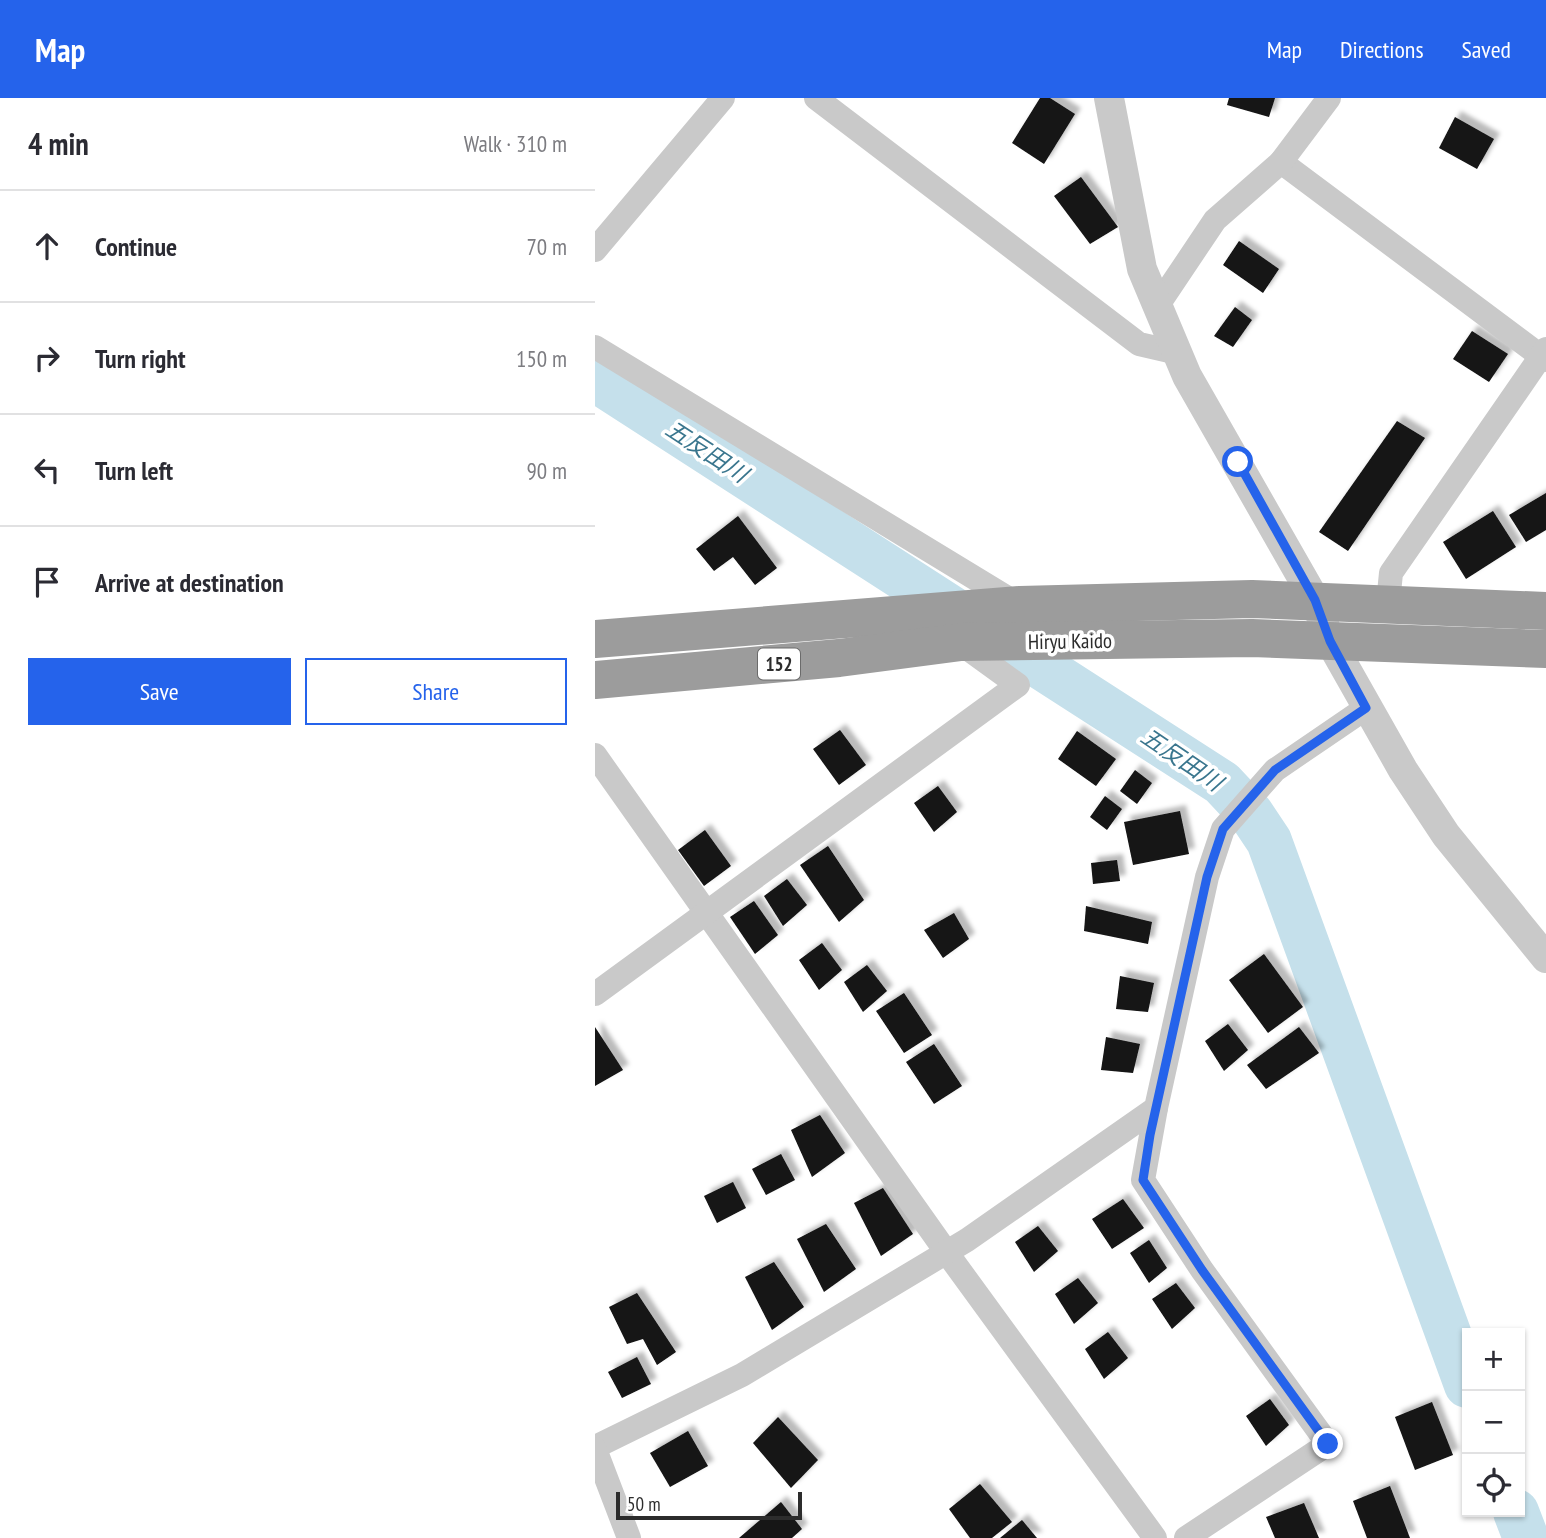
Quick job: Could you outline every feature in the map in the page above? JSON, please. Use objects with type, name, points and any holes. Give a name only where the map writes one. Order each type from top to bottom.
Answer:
[{"type":"highway","name":"Hiryu Kaido","points":[[595,639],[911,612],[1252,598],[1546,611]]},
{"type":"highway","name":"Hiryu Kaido","points":[[595,680],[839,658],[961,643],[1252,638],[1546,649]]},
{"type":"street","points":[[595,250],[723,98]]},
{"type":"street","points":[[816,98],[1139,344],[1178,353]]},
{"type":"street","points":[[1109,98],[1142,269],[1178,353],[1315,600],[1330,641],[1366,708],[1446,835],[1544,952]]},
{"type":"street","points":[[1158,305],[1215,220],[1282,162],[1329,98]]},
{"type":"street","points":[[1282,162],[1544,355],[1391,573],[1388,603]]},
{"type":"street","points":[[595,347],[1013,606]]},
{"type":"street","points":[[595,995],[1018,685],[961,643]]},
{"type":"street","points":[[1186,1538],[1328,1444],[1202,1270],[1143,1180],[1156,1108],[1207,877],[1223,829],[1275,770],[1366,708]]},
{"type":"street","points":[[595,755],[704,913],[947,1253],[1155,1538]]},
{"type":"street","points":[[629,1538],[595,1448],[742,1375],[947,1253],[1156,1108]]},
{"type":"building","points":[[1040,98],[1050,98],[1075,114],[1044,164],[1012,143]]},
{"type":"building","points":[[1229,98],[1275,98],[1269,117],[1227,105]]},
{"type":"building","points":[[1455,117],[1494,139],[1477,169],[1439,148]]},
{"type":"building","points":[[1081,177],[1118,227],[1090,244],[1054,196]]},
{"type":"building","points":[[1239,241],[1279,269],[1263,293],[1223,265]]},
{"type":"building","points":[[1235,307],[1252,320],[1233,347],[1214,336]]},
{"type":"building","points":[[1472,331],[1508,354],[1489,382],[1453,359]]},
{"type":"building","points":[[1397,421],[1425,438],[1348,551],[1319,532]]},
{"type":"building","points":[[1546,493],[1546,530],[1526,542],[1509,515]]},
{"type":"building","points":[[1493,511],[1516,547],[1466,579],[1443,542]]},
{"type":"building","points":[[738,516],[777,568],[755,585],[733,557],[714,571],[696,549]]},
{"type":"building","points":[[840,730],[866,765],[839,785],[813,749]]},
{"type":"building","points":[[1077,731],[1116,759],[1096,786],[1058,759]]},
{"type":"building","points":[[1135,770],[1152,783],[1137,804],[1120,791]]},
{"type":"building","points":[[938,786],[957,812],[934,832],[914,803]]},
{"type":"building","points":[[1105,796],[1122,809],[1107,830],[1090,817]]},
{"type":"building","points":[[1180,811],[1189,854],[1133,865],[1124,822]]},
{"type":"building","points":[[705,830],[731,866],[704,886],[678,850]]},
{"type":"building","points":[[828,846],[864,900],[839,922],[800,865]]},
{"type":"building","points":[[1117,860],[1120,881],[1093,884],[1091,863]]},
{"type":"building","points":[[787,879],[807,905],[783,926],[764,896]]},
{"type":"building","points":[[754,901],[778,935],[755,954],[730,917]]},
{"type":"building","points":[[1086,906],[1152,922],[1148,944],[1084,931]]},
{"type":"building","points":[[954,913],[969,939],[943,958],[924,930]]},
{"type":"building","points":[[822,943],[842,970],[819,990],[799,960]]},
{"type":"building","points":[[1264,954],[1303,1007],[1268,1033],[1229,980]]},
{"type":"building","points":[[867,965],[887,991],[863,1012],[844,982]]},
{"type":"building","points":[[1120,976],[1154,983],[1148,1012],[1116,1009]]},
{"type":"building","points":[[904,993],[932,1035],[904,1053],[876,1011]]},
{"type":"building","points":[[1228,1024],[1248,1050],[1224,1071],[1205,1041]]},
{"type":"building","points":[[595,1027],[623,1070],[595,1086]]},
{"type":"building","points":[[1299,1027],[1319,1053],[1266,1089],[1247,1065]]},
{"type":"building","points":[[1106,1037],[1140,1044],[1133,1073],[1101,1070]]},
{"type":"building","points":[[934,1044],[962,1086],[934,1104],[906,1062]]},
{"type":"building","points":[[820,1115],[845,1153],[812,1177],[791,1130]]},
{"type":"building","points":[[781,1154],[795,1180],[766,1195],[752,1169]]},
{"type":"building","points":[[733,1182],[746,1208],[717,1223],[704,1196]]},
{"type":"building","points":[[883,1188],[913,1234],[881,1256],[854,1203]]},
{"type":"building","points":[[1123,1199],[1144,1228],[1112,1249],[1092,1219]]},
{"type":"building","points":[[826,1224],[856,1269],[824,1292],[797,1239]]},
{"type":"building","points":[[1038,1226],[1058,1251],[1034,1272],[1015,1242]]},
{"type":"building","points":[[1149,1240],[1167,1268],[1149,1283],[1130,1253]]},
{"type":"building","points":[[774,1262],[804,1307],[772,1330],[745,1277]]},
{"type":"building","points":[[1078,1278],[1098,1303],[1074,1324],[1055,1294]]},
{"type":"building","points":[[1176,1283],[1195,1308],[1172,1329],[1152,1299]]},
{"type":"building","points":[[637,1293],[676,1352],[657,1365],[643,1339],[627,1344],[609,1307]]},
{"type":"building","points":[[1108,1332],[1128,1358],[1104,1379],[1085,1349]]},
{"type":"building","points":[[637,1357],[651,1384],[622,1398],[608,1372]]},
{"type":"building","points":[[1270,1399],[1289,1425],[1266,1446],[1246,1416]]},
{"type":"building","points":[[1432,1402],[1453,1455],[1415,1470],[1395,1417]]},
{"type":"building","points":[[778,1417],[818,1460],[791,1488],[753,1443]]},
{"type":"building","points":[[688,1431],[708,1466],[670,1487],[650,1453]]},
{"type":"building","points":[[980,1484],[1012,1522],[992,1538],[970,1538],[949,1509]]},
{"type":"building","points":[[1390,1486],[1410,1538],[1367,1538],[1353,1501]]},
{"type":"building","points":[[781,1502],[802,1529],[792,1538],[739,1538]]},
{"type":"building","points":[[1304,1503],[1319,1538],[1275,1538],[1266,1517]]},
{"type":"building","points":[[1022,1520],[1037,1538],[1000,1538]]},
{"type":"waterway","name":"五反田川","points":[[595,379],[1222,783],[1251,814],[1269,841],[1462,1371]]},
{"type":"waterway","name":"五反田川","points":[[1518,1517],[1526,1538]]},
{"type":"route","points":[[1238,462],[1278,538],[1315,600],[1330,641],[1366,708],[1275,770],[1223,829],[1207,877],[1150,1135],[1143,1180],[1202,1270],[1328,1444]]}]
